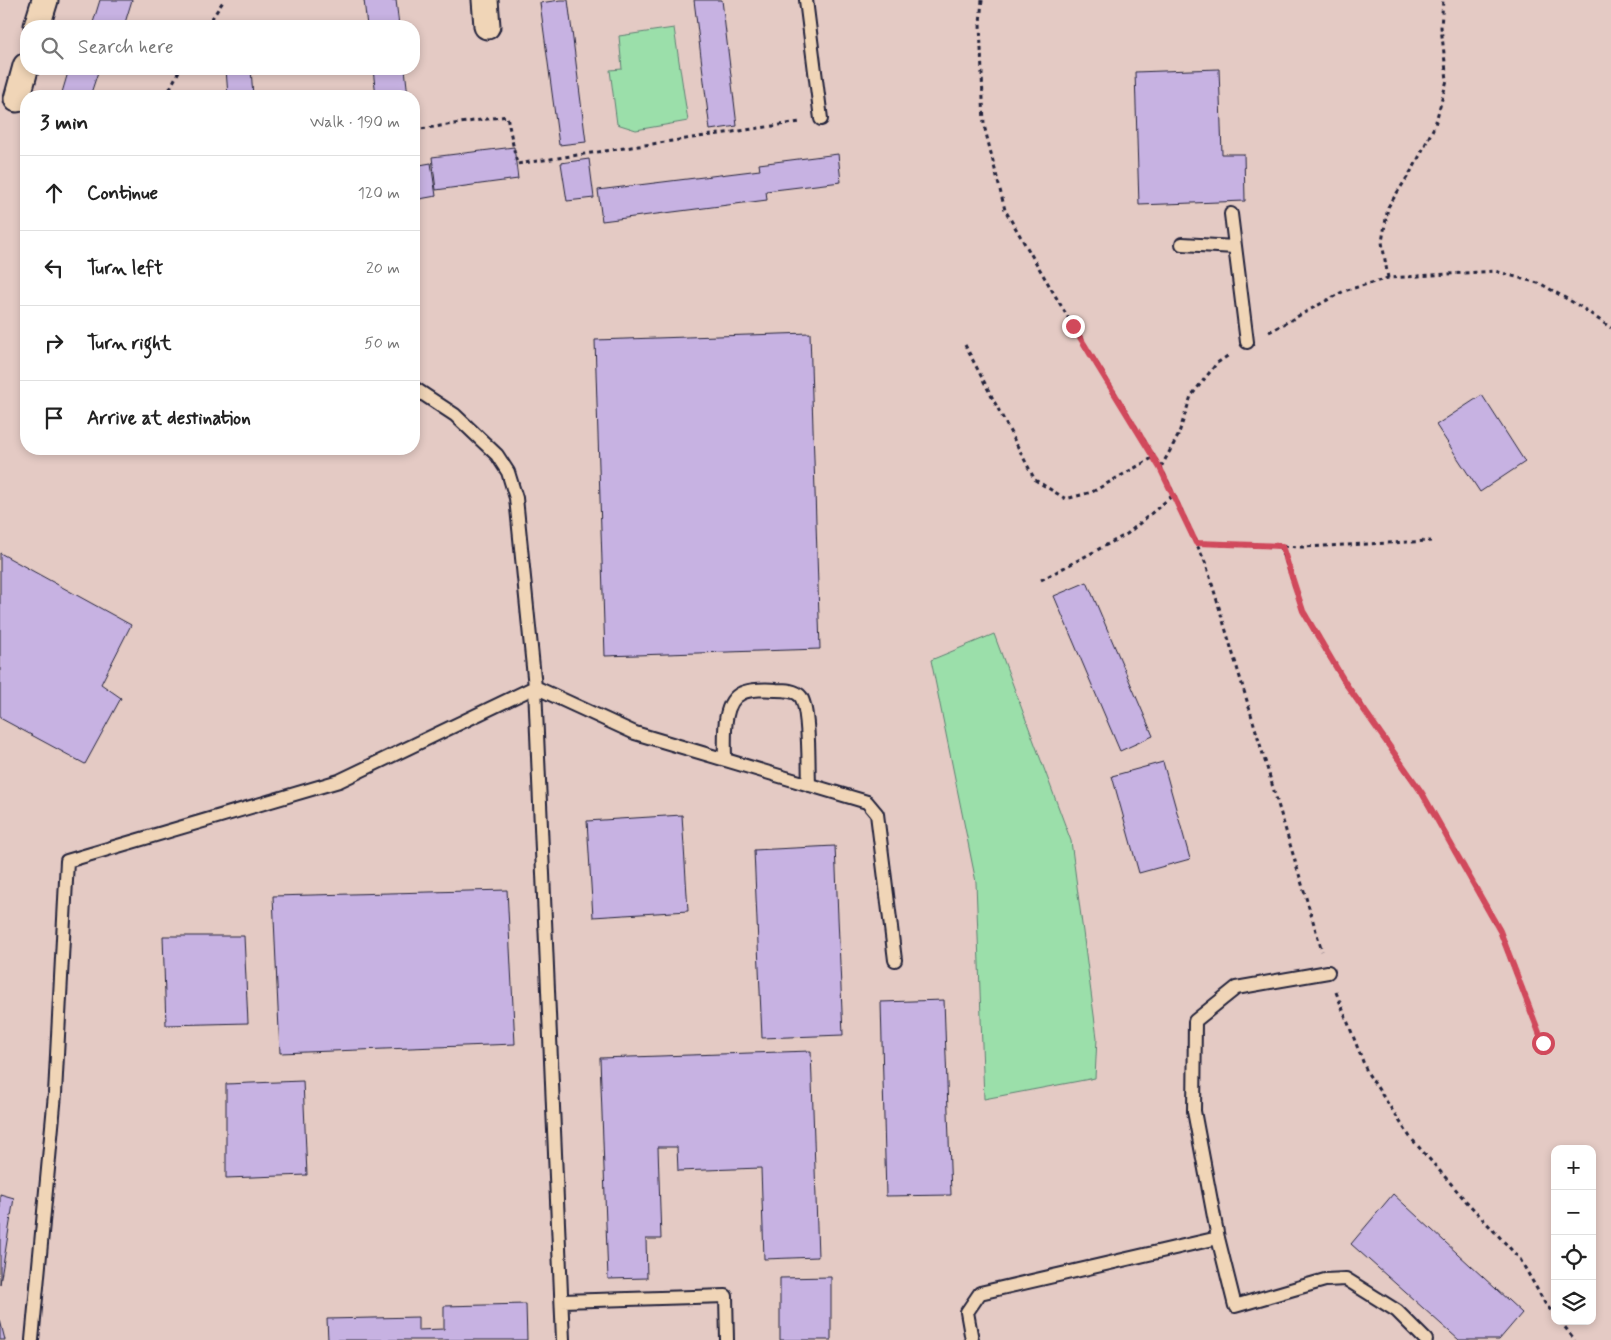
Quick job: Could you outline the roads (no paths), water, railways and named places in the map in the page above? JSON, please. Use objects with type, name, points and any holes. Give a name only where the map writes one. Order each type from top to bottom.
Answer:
[{"type":"street","points":[[39,20],[45,0]]},
{"type":"street","points":[[485,0],[486,26]]},
{"type":"street","points":[[14,101],[23,75]]},
{"type":"lane","points":[[806,0],[821,119]]},
{"type":"lane","points":[[1231,214],[1247,342]]},
{"type":"lane","points":[[1182,244],[1235,247]]},
{"type":"lane","points":[[420,392],[455,415],[497,455],[508,472],[516,498],[535,687],[563,1340]]},
{"type":"lane","points":[[535,687],[635,733],[867,802],[877,814],[895,960]]},
{"type":"lane","points":[[32,1340],[55,1094],[68,861],[338,781],[535,687]]},
{"type":"lane","points":[[724,760],[728,708],[733,700],[742,692],[768,689],[790,690],[800,696],[805,708],[809,785]]},
{"type":"lane","points":[[1328,972],[1236,988],[1195,1021],[1194,1111],[1218,1238],[1235,1306],[1325,1280],[1346,1279],[1397,1311],[1426,1340]]},
{"type":"lane","points":[[972,1340],[968,1312],[980,1293],[1218,1238]]},
{"type":"lane","points":[[562,1301],[726,1296],[727,1340]]}]
